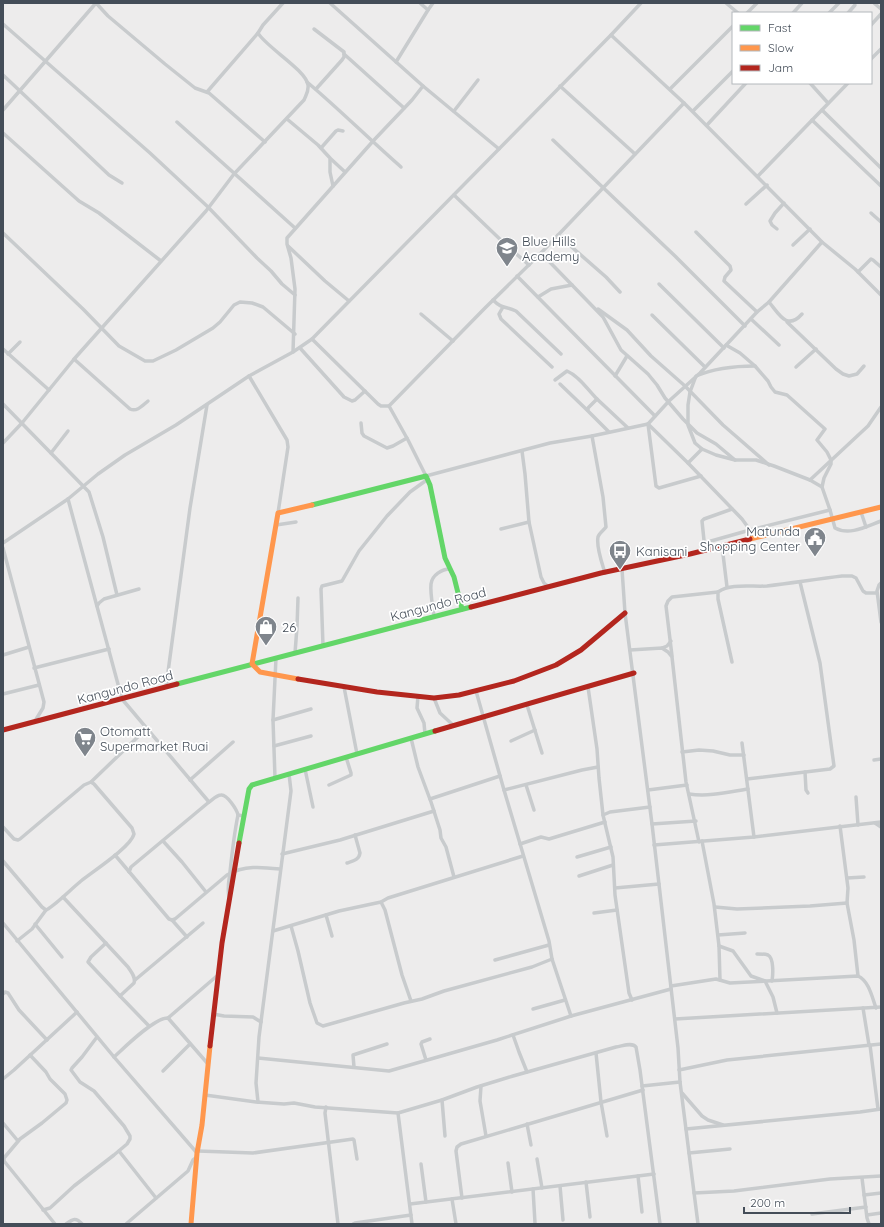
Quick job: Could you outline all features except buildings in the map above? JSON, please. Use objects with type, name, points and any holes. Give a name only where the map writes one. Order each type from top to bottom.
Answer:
[{"type":"main road","points":[[462,609],[454,577],[444,551],[427,478],[278,513],[252,664],[260,672],[344,687],[434,698],[453,696],[514,681],[556,665],[581,650],[625,613]]},
{"type":"main road","name":"Kangundo Road","points":[[3,730],[462,609],[604,573],[643,565],[881,507]]},
{"type":"main road","points":[[191,1224],[197,1154],[218,975],[244,816],[249,789],[252,785],[634,673]]},
{"type":"street","points":[[3,110],[96,3],[108,16],[195,88],[206,92],[265,142]]},
{"type":"street","points":[[206,92],[258,33],[262,25],[283,3]]},
{"type":"street","points":[[330,3],[423,86],[499,149]]},
{"type":"street","points":[[420,3],[428,10]]},
{"type":"street","points":[[396,62],[433,3]]},
{"type":"street","points":[[3,543],[68,498],[125,455],[207,405],[249,376],[300,348],[312,339],[641,3]]},
{"type":"street","points":[[726,3],[737,12]]},
{"type":"street","points":[[748,12],[757,3]]},
{"type":"street","points":[[793,12],[802,3]]},
{"type":"street","points":[[830,12],[839,3]]},
{"type":"street","points":[[874,3],[881,9]]},
{"type":"street","points":[[849,12],[855,6]]},
{"type":"street","points":[[872,24],[881,14]]},
{"type":"street","points":[[3,24],[150,153],[208,207],[282,284],[295,295]]},
{"type":"street","points":[[670,89],[732,27]]},
{"type":"street","points":[[314,29],[344,52],[344,54],[404,108]]},
{"type":"street","points":[[3,443],[22,423],[101,328],[208,207],[234,174],[304,100],[307,94],[308,85],[303,76],[280,53],[261,38],[258,33]]},
{"type":"street","points":[[611,35],[693,111],[822,242],[858,272],[881,294]]},
{"type":"street","points":[[872,58],[881,49]]},
{"type":"street","points":[[316,89],[342,60],[344,54]]},
{"type":"street","points":[[693,111],[732,72]]},
{"type":"street","points":[[3,75],[109,175],[122,183]]},
{"type":"street","points":[[454,111],[478,80]]},
{"type":"street","points":[[306,81],[339,109],[372,142],[401,167]]},
{"type":"street","points":[[706,125],[745,84]]},
{"type":"street","points":[[811,84],[828,103]]},
{"type":"street","points":[[758,176],[847,84]]},
{"type":"street","points":[[293,352],[295,334],[295,295],[293,268],[287,238],[423,86]]},
{"type":"street","points":[[560,86],[635,154]]},
{"type":"street","points":[[312,339],[378,404],[381,406],[389,406],[541,253],[684,103]]},
{"type":"street","points":[[822,110],[881,168]]},
{"type":"street","points":[[287,119],[321,148],[345,172]]},
{"type":"street","points":[[812,120],[881,186]]},
{"type":"street","points":[[177,122],[295,228]]},
{"type":"street","points":[[321,148],[336,130],[343,131]]},
{"type":"street","points":[[3,133],[79,201],[99,212],[161,261]]},
{"type":"street","points":[[553,140],[675,256],[745,326]]},
{"type":"street","points":[[330,158],[330,172],[333,186]]},
{"type":"street","points":[[746,204],[767,185]]},
{"type":"street","points":[[454,194],[506,245],[529,265]]},
{"type":"street","points":[[777,229],[772,225],[770,220],[784,203]]},
{"type":"street","points":[[871,213],[881,222]]},
{"type":"street","points":[[793,245],[810,230]]},
{"type":"street","points":[[696,232],[730,266],[732,270],[725,277],[724,281],[757,312]]},
{"type":"street","points":[[3,233],[83,309],[119,346],[145,361],[150,361],[176,350],[213,328],[234,305],[245,301],[263,307],[295,334]]},
{"type":"street","points":[[558,235],[606,277],[620,292]]},
{"type":"street","points":[[323,646],[322,586],[342,581],[359,551],[387,516],[410,492],[427,478],[550,443],[648,424],[768,302],[822,242]]},
{"type":"street","points":[[288,246],[325,281],[349,301]]},
{"type":"street","points":[[541,253],[603,317],[619,347],[648,374],[688,425],[697,433],[716,444],[734,460]]},
{"type":"street","points":[[858,272],[870,259],[881,267]]},
{"type":"street","points":[[517,276],[655,416]]},
{"type":"street","points":[[659,284],[725,346],[740,353],[754,366],[768,381],[775,392],[787,395],[825,429],[817,440],[827,452],[831,460],[831,464],[824,478],[822,487],[835,528],[853,531],[881,521]]},
{"type":"street","points":[[538,298],[551,290],[572,285]]},
{"type":"street","points":[[493,300],[498,306],[516,311],[560,354]]},
{"type":"street","points":[[768,302],[836,369],[849,376],[857,374],[864,366]]},
{"type":"street","points":[[592,305],[627,330],[723,425],[769,465]]},
{"type":"street","points":[[503,307],[498,314],[501,319],[552,367]]},
{"type":"street","points":[[421,314],[453,341]]},
{"type":"street","points":[[786,321],[792,322],[799,318],[802,314]]},
{"type":"street","points":[[652,315],[705,367]]},
{"type":"street","points":[[751,319],[779,345]]},
{"type":"street","points":[[8,354],[20,342]]},
{"type":"street","points":[[300,348],[344,397],[352,401],[365,391]]},
{"type":"street","points":[[3,349],[49,390]]},
{"type":"street","points":[[796,367],[816,349]]},
{"type":"street","points":[[615,376],[627,356]]},
{"type":"street","points":[[74,360],[130,409],[138,409],[148,402]]},
{"type":"street","points":[[754,366],[717,369],[696,376],[690,392],[688,404],[688,425],[695,443],[702,449],[716,455],[734,460],[756,460],[810,480],[822,487]]},
{"type":"street","points":[[555,380],[567,371],[571,373],[628,428]]},
{"type":"street","points":[[249,376],[286,437],[288,444],[278,513]]},
{"type":"street","points":[[560,384],[609,432]]},
{"type":"street","points":[[587,410],[597,399]]},
{"type":"street","points":[[3,404],[90,492],[117,595]]},
{"type":"street","points":[[166,688],[190,508],[207,405]]},
{"type":"street","points":[[389,406],[427,478]]},
{"type":"street","points":[[810,480],[868,426],[881,407]]},
{"type":"street","points":[[361,423],[362,433],[364,436],[387,448],[407,438]]},
{"type":"street","points":[[648,424],[742,519],[750,530],[752,538]]},
{"type":"street","points":[[648,424],[656,486],[659,488],[701,476]]},
{"type":"street","points":[[50,453],[68,431]]},
{"type":"street","points":[[592,436],[606,520],[606,527],[599,534],[598,538],[599,552],[604,573]]},
{"type":"street","points":[[688,463],[702,449]]},
{"type":"street","points":[[522,451],[529,522],[541,577],[544,583],[549,587]]},
{"type":"street","points":[[68,498],[122,699],[209,802]]},
{"type":"street","points":[[705,550],[702,521],[732,509]]},
{"type":"street","points":[[704,543],[830,510]]},
{"type":"street","points":[[861,512],[866,527]]},
{"type":"street","points":[[276,525],[296,522]]},
{"type":"street","points":[[501,529],[529,522]]},
{"type":"street","points":[[722,546],[727,587]]},
{"type":"street","points":[[3,548],[44,702],[44,705],[35,722]]},
{"type":"street","points":[[434,617],[431,583],[433,578],[441,571],[450,569]]},
{"type":"street","points":[[622,569],[625,613],[648,790],[675,1019],[681,1092],[698,1224]]},
{"type":"street","points":[[720,980],[719,946],[715,907],[687,785],[682,752],[666,606],[668,601],[672,597],[718,592],[727,587],[765,586],[842,576],[852,576],[856,578],[863,591],[866,593],[877,593]]},
{"type":"street","points":[[747,779],[830,769],[834,766],[820,663],[800,582]]},
{"type":"street","points":[[881,583],[878,584],[877,593],[881,622]]},
{"type":"street","points":[[97,606],[101,601],[139,589]]},
{"type":"street","points":[[718,592],[718,600],[732,662]]},
{"type":"street","points":[[295,654],[298,598]]},
{"type":"street","points":[[630,650],[662,648],[667,646],[671,641]]},
{"type":"street","points":[[3,655],[29,647]]},
{"type":"street","points":[[662,648],[672,657]]},
{"type":"street","points":[[34,668],[109,649]]},
{"type":"street","points":[[275,778],[273,720],[276,658]]},
{"type":"street","points":[[3,694],[39,685]]},
{"type":"street","points":[[344,687],[357,754]]},
{"type":"street","points":[[588,687],[605,822],[611,847],[617,910],[628,989],[632,1000]]},
{"type":"street","points":[[476,691],[552,959],[571,1016]]},
{"type":"street","points":[[418,696],[417,708],[424,723],[425,734]]},
{"type":"street","points":[[434,698],[440,713],[454,726]]},
{"type":"street","points":[[527,705],[542,754]]},
{"type":"street","points":[[273,720],[311,709]]},
{"type":"street","points":[[3,827],[14,839],[20,839],[84,785],[91,782],[146,729]]},
{"type":"street","points":[[511,741],[535,730]]},
{"type":"street","points":[[274,746],[311,736]]},
{"type":"street","points":[[411,738],[418,768],[434,810],[441,838],[446,847],[454,877]]},
{"type":"street","points":[[190,780],[233,742]]},
{"type":"street","points":[[742,743],[754,836]]},
{"type":"street","points":[[682,752],[699,750],[713,751],[730,755],[744,754]]},
{"type":"street","points":[[329,785],[351,774],[346,757]]},
{"type":"street","points":[[874,760],[881,758]]},
{"type":"street","points":[[504,790],[598,767]]},
{"type":"street","points":[[305,769],[313,807]]},
{"type":"street","points":[[804,772],[806,790],[808,793]]},
{"type":"street","points":[[258,1102],[256,1083],[261,1022],[291,791],[289,774]]},
{"type":"street","points":[[430,799],[500,776]]},
{"type":"street","points":[[18,941],[32,929],[46,910],[52,907],[81,881],[115,855],[133,837],[132,828],[91,782]]},
{"type":"street","points":[[526,785],[534,810]]},
{"type":"street","points":[[648,790],[687,785]]},
{"type":"street","points":[[689,794],[697,795],[748,789]]},
{"type":"street","points":[[129,872],[131,867],[209,802],[219,795],[223,795],[236,809],[238,815],[233,842],[228,890],[230,902]]},
{"type":"street","points":[[856,797],[858,824]]},
{"type":"street","points":[[604,815],[610,812],[650,807]]},
{"type":"street","points":[[282,854],[355,835],[434,810]]},
{"type":"street","points":[[238,815],[244,816]]},
{"type":"street","points":[[652,824],[696,821]]},
{"type":"street","points":[[520,844],[541,837],[549,839],[605,822]]},
{"type":"street","points":[[875,822],[881,827]]},
{"type":"street","points":[[654,845],[881,822]]},
{"type":"street","points":[[840,826],[846,878],[847,903],[854,940],[858,976]]},
{"type":"street","points":[[347,863],[360,856],[355,835]]},
{"type":"street","points":[[163,841],[206,892]]},
{"type":"street","points":[[577,857],[611,847]]},
{"type":"street","points":[[115,855],[186,937]]},
{"type":"street","points":[[273,931],[326,915],[381,902],[388,898],[523,856]]},
{"type":"street","points":[[3,861],[46,910]]},
{"type":"street","points":[[580,876],[613,865]]},
{"type":"street","points":[[125,867],[131,867]]},
{"type":"street","points":[[172,920],[235,870],[251,868],[280,869]]},
{"type":"street","points":[[846,878],[864,877]]},
{"type":"street","points":[[615,888],[659,884]]},
{"type":"street","points":[[63,897],[128,967],[135,980]]},
{"type":"street","points":[[381,902],[385,910],[402,975],[411,1001]]},
{"type":"street","points":[[715,907],[737,909],[847,903]]},
{"type":"street","points":[[594,913],[617,910]]},
{"type":"street","points":[[326,915],[332,936]]},
{"type":"street","points":[[120,996],[134,983],[135,980],[203,923]]},
{"type":"street","points":[[3,924],[197,1154]]},
{"type":"street","points":[[35,924],[62,957]]},
{"type":"street","points":[[291,926],[310,1003],[317,1023],[326,1026],[411,1001],[422,1000],[444,991],[552,959]]},
{"type":"street","points":[[718,935],[745,933]]},
{"type":"street","points":[[106,943],[91,957],[88,962],[149,1026]]},
{"type":"street","points":[[495,960],[549,945]]},
{"type":"street","points":[[719,946],[733,951],[751,976],[765,981],[773,996],[777,1013]]},
{"type":"street","points":[[757,954],[767,954],[770,957],[773,968],[772,981]]},
{"type":"street","points":[[114,1057],[149,1026],[162,1018],[168,1018],[218,975]]},
{"type":"street","points":[[258,1058],[389,1071],[513,1035],[571,1016],[632,1000],[671,987],[716,979],[730,983],[858,976],[863,978],[866,983],[876,1008]]},
{"type":"street","points":[[3,994],[5,992],[8,993],[19,1010],[47,1040]]},
{"type":"street","points":[[533,1009],[566,1000]]},
{"type":"street","points":[[686,1129],[880,1109],[863,1008]]},
{"type":"street","points":[[675,1019],[881,1008]]},
{"type":"street","points":[[3,1079],[77,1012]]},
{"type":"street","points":[[213,1014],[253,1017],[261,1022]]},
{"type":"street","points":[[168,1018],[208,1064]]},
{"type":"street","points":[[513,1035],[527,1072]]},
{"type":"street","points":[[43,1210],[50,1208],[74,1186],[119,1151],[130,1139],[130,1136],[124,1126],[94,1091],[80,1082],[71,1070],[97,1037]]},
{"type":"street","points":[[426,1060],[421,1044],[422,1042],[430,1039]]},
{"type":"street","points":[[164,1071],[190,1044]]},
{"type":"street","points":[[354,1067],[353,1055],[387,1044]]},
{"type":"street","points":[[205,1095],[258,1102],[284,1104],[294,1103],[326,1108],[398,1113],[527,1072],[631,1044],[636,1047],[643,1088],[660,1224]]},
{"type":"street","points":[[679,1070],[727,1060],[881,1044]]},
{"type":"street","points":[[596,1053],[607,1136]]},
{"type":"street","points":[[30,1055],[65,1094],[67,1100],[66,1103],[18,1142],[3,1160],[55,1224]]},
{"type":"street","points":[[462,1198],[456,1151],[457,1147],[461,1144],[602,1102],[643,1088],[680,1082]]},
{"type":"street","points":[[481,1086],[480,1101],[486,1136]]},
{"type":"street","points":[[681,1092],[702,1116],[723,1126]]},
{"type":"street","points":[[442,1100],[445,1136]]},
{"type":"street","points":[[326,1108],[325,1114],[338,1224]]},
{"type":"street","points":[[398,1113],[412,1224]]},
{"type":"street","points":[[3,1123],[18,1142]]},
{"type":"street","points":[[527,1124],[531,1145]]},
{"type":"street","points":[[197,1154],[253,1153],[353,1139],[357,1159]]},
{"type":"street","points":[[689,1153],[730,1148]]},
{"type":"street","points":[[119,1151],[156,1198]]},
{"type":"street","points":[[126,1224],[188,1171],[197,1154]]},
{"type":"street","points":[[537,1159],[542,1188]]},
{"type":"street","points":[[508,1162],[512,1192]]},
{"type":"street","points":[[421,1164],[426,1202]]},
{"type":"street","points":[[410,1204],[654,1174]]},
{"type":"street","points":[[638,1176],[642,1212]]},
{"type":"street","points":[[694,1193],[734,1191],[830,1179],[881,1176]]},
{"type":"street","points":[[862,1178],[866,1215],[869,1224]]},
{"type":"street","points":[[586,1182],[590,1217]]},
{"type":"street","points":[[560,1186],[563,1220]]},
{"type":"street","points":[[532,1189],[535,1223]]},
{"type":"street","points":[[864,1195],[881,1193]]},
{"type":"street","points":[[452,1199],[456,1224]]},
{"type":"street","points":[[812,1214],[866,1207]]},
{"type":"street","points":[[50,1208],[50,1218]]},
{"type":"street","points":[[866,1215],[881,1214]]},
{"type":"street","points":[[353,1224],[411,1215]]},
{"type":"street","points":[[66,1224],[75,1220],[78,1220],[82,1224]]},
{"type":"traffic: fast","points":[[312,505],[426,476],[430,485],[445,558],[454,577],[462,609]]},
{"type":"traffic: fast","points":[[177,684],[471,607]]},
{"type":"traffic: fast","points":[[239,843],[249,789],[252,785],[435,731]]},
{"type":"traffic: slow","points":[[298,679],[260,672],[252,664],[278,513],[312,505]]},
{"type":"traffic: slow","points":[[750,539],[881,507]]},
{"type":"traffic: slow","points":[[191,1224],[197,1153],[202,1125],[210,1046]]},
{"type":"traffic: jam","points":[[471,607],[601,573],[690,554],[750,539]]},
{"type":"traffic: jam","points":[[298,679],[377,692],[434,698],[459,695],[514,681],[556,665],[581,650],[625,613]]},
{"type":"traffic: jam","points":[[435,731],[634,673]]},
{"type":"traffic: jam","points":[[3,730],[177,684]]},
{"type":"traffic: jam","points":[[210,1046],[222,943],[239,843]]},
{"type":"place","name":"Blue Hills Academy","points":[[507,268]]},
{"type":"place","name":"Matunda Shopping Center","points":[[815,558]]},
{"type":"place","name":"Kanisani","points":[[620,570]]},
{"type":"place","name":"26","points":[[266,646]]},
{"type":"place","name":"Otomatt Supermarket Ruai","points":[[85,758]]}]
